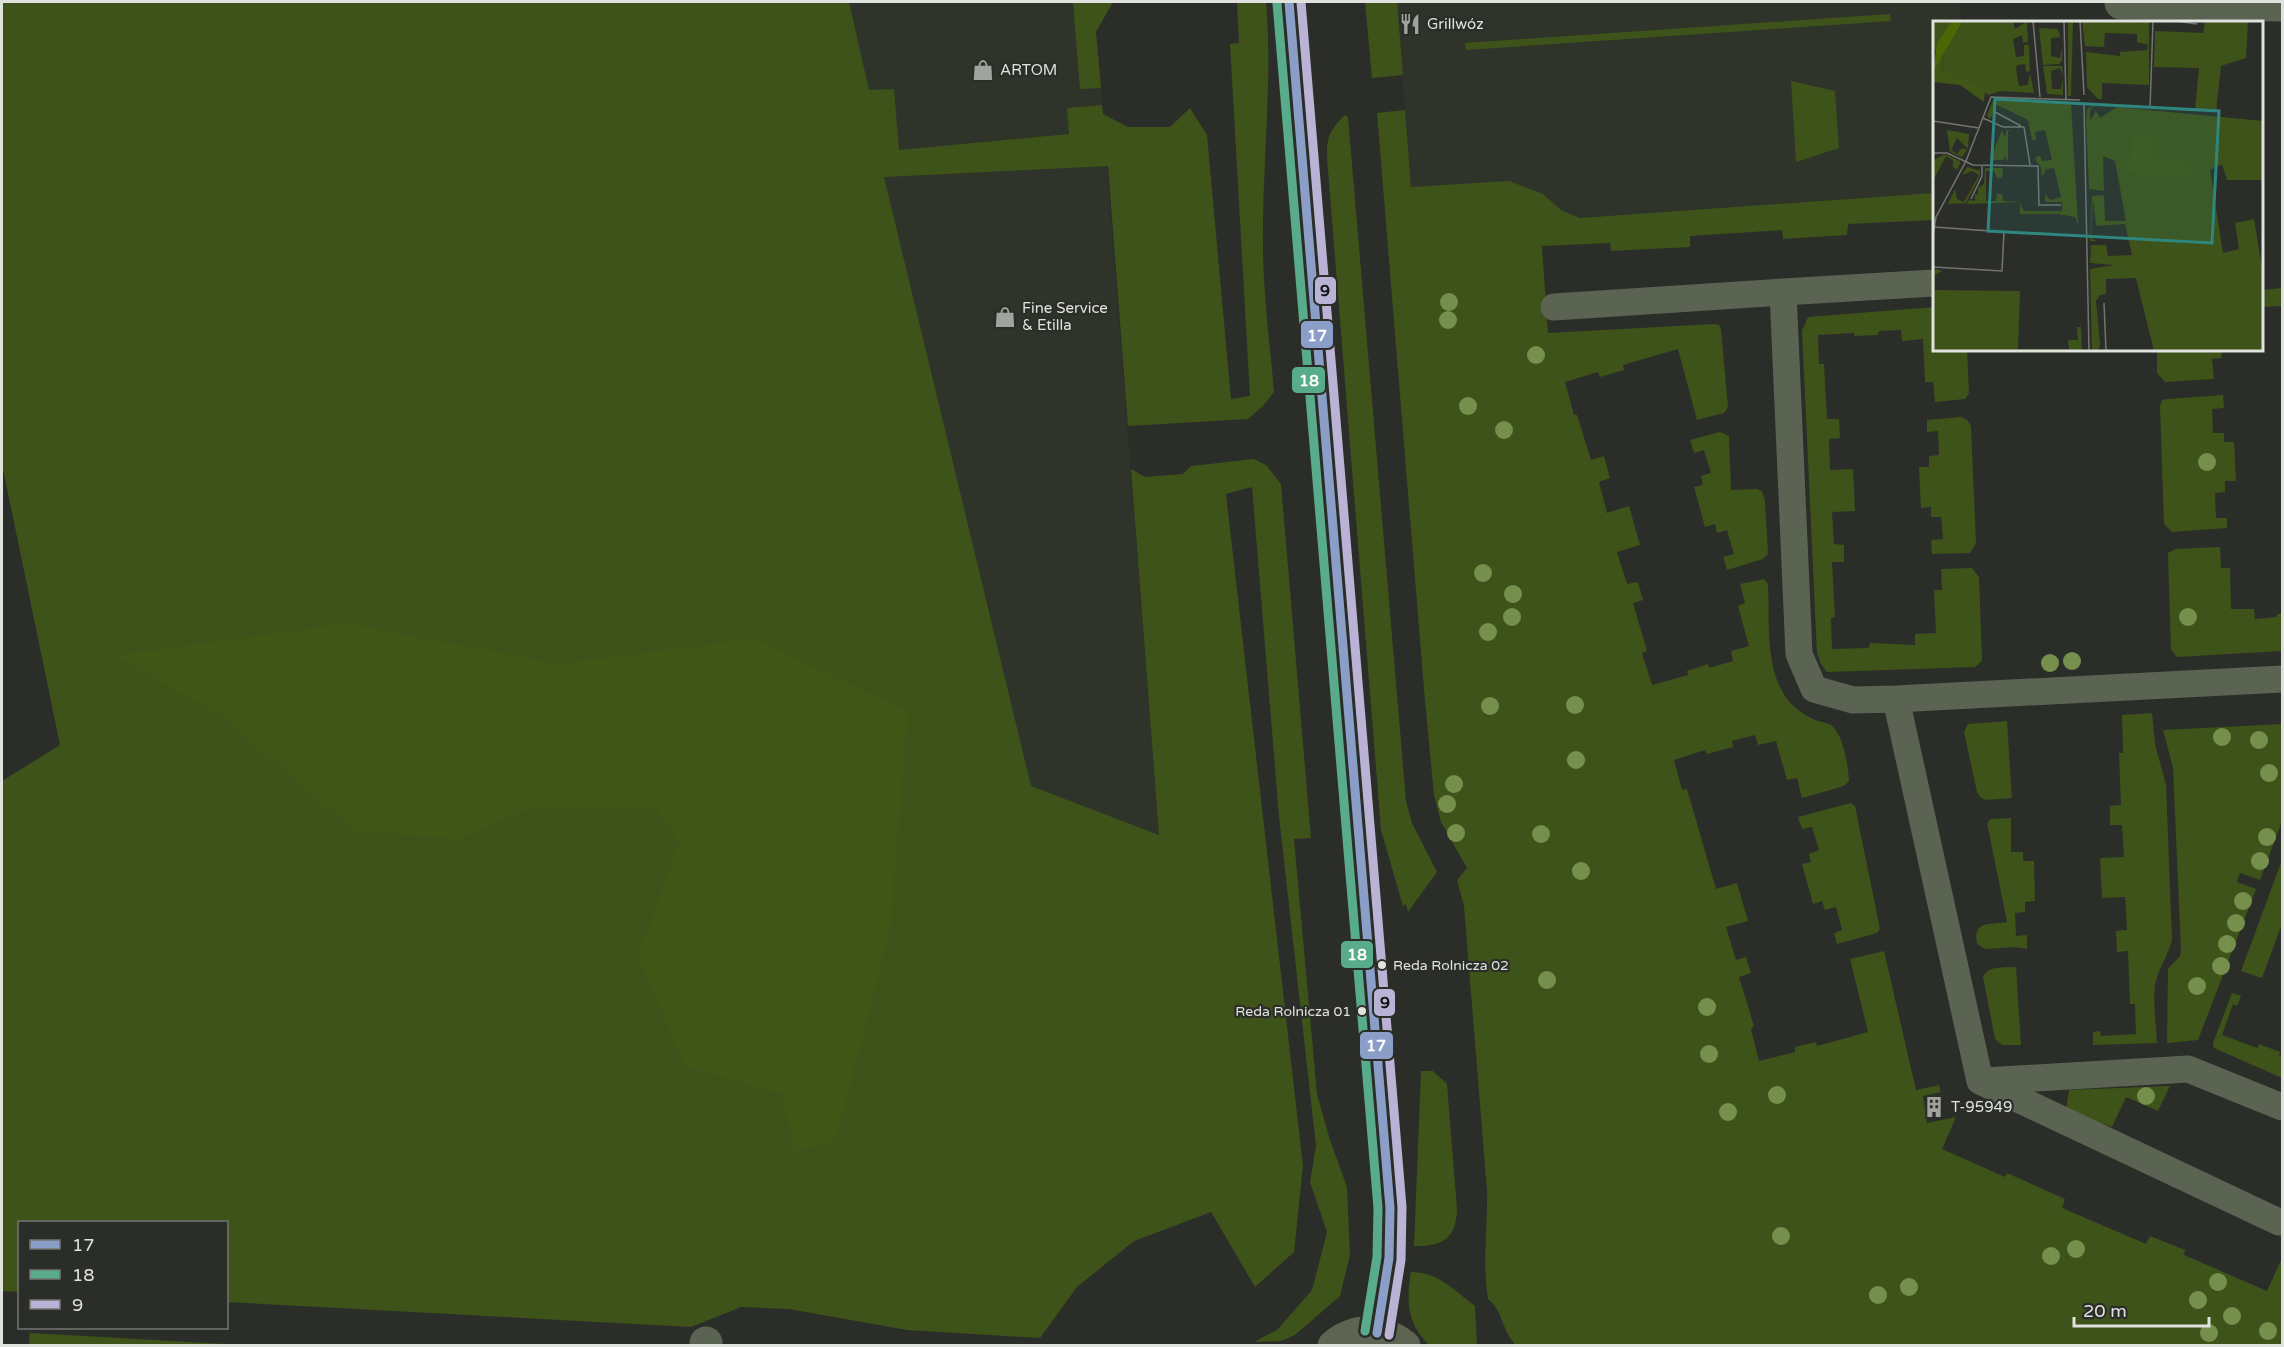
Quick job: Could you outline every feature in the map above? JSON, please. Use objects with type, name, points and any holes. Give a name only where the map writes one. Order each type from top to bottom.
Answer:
[{"type":"main road","points":[[1288,2],[1390,1208],[1390,1339],[1358,1333],[1341,1340],[1334,1346]]},
{"type":"street","points":[[2121,2],[2283,5]]},
{"type":"lane","points":[[1554,307],[1933,283]]},
{"type":"lane","points":[[1783,292],[1799,654],[1814,689],[1853,700],[2283,679]]},
{"type":"lane","points":[[1896,699],[1980,1081]]},
{"type":"lane","points":[[1980,1081],[2188,1070],[2283,1107]]},
{"type":"lane","points":[[1980,1081],[2279,1222]]},
{"type":"shaded area","points":[[841,2],[1094,2],[1159,835],[1030,786]]},
{"type":"shaded area","points":[[1397,2],[1959,2],[1960,21],[1933,21],[1933,193],[1414,229]]},
{"type":"green space","points":[[2,2],[849,2],[869,90],[894,89],[899,150],[1069,134],[1067,108],[1102,105],[1103,114],[1128,127],[1170,127],[1190,108],[1207,135],[1231,399],[1250,396],[1230,44],[1239,43],[1237,2],[1266,2],[1268,93],[1263,263],[1274,392],[1248,419],[1128,426],[1108,166],[884,177],[1031,786],[1159,835],[1131,469],[1145,477],[1183,474],[1191,466],[1254,459],[1266,465],[1281,484],[1311,838],[1294,839],[1317,1094],[1347,1187],[1350,1255],[1340,1296],[1295,1335],[1281,1341],[1254,1342],[1277,1330],[1312,1290],[1327,1232],[1310,1182],[1316,1146],[1279,816],[1252,487],[1226,494],[1303,1166],[1294,1252],[1255,1287],[1211,1212],[1134,1241],[1077,1287],[1040,1338],[907,1330],[789,1309],[741,1307],[691,1327],[228,1302],[228,1221],[18,1221],[18,1292],[2,1291],[2,781],[60,745],[2,464]]},
{"type":"green space","points":[[1073,2],[1113,2],[1096,32],[1101,88],[1080,89]]},
{"type":"green space","points":[[1365,2],[1397,2],[1403,75],[1372,78]]},
{"type":"green space","points":[[1890,14],[1891,21],[1466,50],[1465,43]]},
{"type":"green space","points":[[1791,81],[1835,91],[1839,148],[1796,162]]},
{"type":"green space","points":[[1405,110],[1411,187],[1509,181],[1543,194],[1561,210],[1579,218],[1933,193],[1933,220],[1848,224],[1847,235],[1783,239],[1782,230],[1690,236],[1690,247],[1611,251],[1610,243],[1542,246],[1548,333],[1714,324],[1719,325],[1721,329],[1728,407],[1724,413],[1697,420],[1678,349],[1623,365],[1624,370],[1600,377],[1598,372],[1565,382],[1574,415],[1577,415],[1591,460],[1604,456],[1610,478],[1599,482],[1607,513],[1629,506],[1640,545],[1617,552],[1627,584],[1638,582],[1643,600],[1633,603],[1647,651],[1642,653],[1652,685],[1688,675],[1687,671],[1708,664],[1709,668],[1733,661],[1731,651],[1749,646],[1738,606],[1745,603],[1740,584],[1764,579],[1768,584],[1772,659],[1780,688],[1794,707],[1814,719],[1831,725],[1839,736],[1844,751],[1849,781],[1844,786],[1802,798],[1797,778],[1787,780],[1776,741],[1758,745],[1755,735],[1732,741],[1733,747],[1707,754],[1705,750],[1674,760],[1682,790],[1687,789],[1716,889],[1737,883],[1748,921],[1726,927],[1736,960],[1746,957],[1751,973],[1739,977],[1754,1026],[1751,1029],[1759,1061],[1795,1052],[1795,1047],[1816,1042],[1817,1046],[1868,1032],[1850,959],[1884,951],[1916,1090],[1939,1085],[1941,1092],[1923,1096],[1927,1123],[1956,1117],[1942,1149],[2005,1177],[2007,1173],[2065,1199],[2062,1208],[2146,1244],[2150,1236],[2185,1250],[2184,1255],[2267,1291],[2282,1258],[2282,1345],[1515,1345],[1497,1309],[1488,1299],[1486,1286],[1487,1191],[1464,906],[1457,880],[1467,868],[1441,822],[1434,795],[1377,113]]},
{"type":"green space","points":[[1345,115],[1348,117],[1406,801],[1412,823],[1437,872],[1408,912],[1406,904],[1403,906],[1381,830],[1328,170],[1328,140],[1338,122]]},
{"type":"green space","points":[[2282,288],[2282,306],[2263,307],[2263,290]]},
{"type":"green space","points":[[1933,307],[1933,351],[1967,351],[1969,393],[1965,399],[1935,402],[1933,382],[1925,382],[1923,339],[1902,341],[1901,330],[1879,331],[1878,335],[1854,336],[1854,333],[1818,335],[1819,364],[1824,364],[1827,419],[1839,419],[1840,438],[1829,439],[1830,470],[1853,469],[1855,511],[1832,512],[1834,544],[1844,545],[1844,562],[1832,562],[1835,617],[1831,618],[1832,649],[1869,648],[1870,643],[1915,645],[1915,634],[1936,633],[1934,590],[1942,590],[1941,569],[1972,568],[1979,577],[1982,661],[1975,667],[1827,672],[1821,664],[1817,653],[1802,331],[1808,317]]},
{"type":"green space","points":[[2157,351],[2221,351],[2222,358],[2212,359],[2214,379],[2165,382],[2157,373]]},
{"type":"green space","points":[[2223,395],[2224,408],[2212,409],[2213,433],[2224,433],[2224,442],[2234,442],[2236,481],[2225,481],[2225,492],[2215,493],[2216,518],[2227,518],[2227,528],[2172,532],[2164,524],[2160,406],[2162,400]]},
{"type":"green space","points":[[1961,417],[1971,426],[1976,543],[1970,553],[1932,554],[1931,540],[1943,539],[1941,517],[1931,517],[1931,507],[1921,508],[1919,467],[1929,467],[1929,456],[1939,455],[1938,431],[1927,432],[1927,420]]},
{"type":"green space","points":[[1720,432],[1729,436],[1731,490],[1757,489],[1762,491],[1765,501],[1768,554],[1763,559],[1727,570],[1723,557],[1734,554],[1727,530],[1717,533],[1715,524],[1705,527],[1694,487],[1703,485],[1701,476],[1711,473],[1704,450],[1694,453],[1690,440]]},
{"type":"green space","points":[[2220,547],[2221,568],[2230,568],[2231,609],[2254,609],[2255,619],[2277,617],[2277,614],[2282,614],[2282,651],[2177,657],[2171,650],[2168,553],[2176,549]]},
{"type":"green space","points":[[345,623],[558,664],[754,639],[908,711],[890,929],[836,1141],[795,1151],[782,1094],[685,1066],[638,957],[679,842],[656,808],[533,807],[460,839],[354,831],[221,715],[114,656]]},
{"type":"green space","points":[[2152,713],[2155,744],[2166,785],[2172,940],[2155,985],[2157,1043],[2093,1045],[2093,1032],[2100,1031],[2101,1036],[2136,1034],[2135,1004],[2130,1004],[2128,951],[2117,952],[2116,931],[2127,930],[2125,897],[2102,898],[2100,858],[2124,857],[2122,825],[2110,825],[2110,806],[2121,805],[2119,753],[2123,753],[2122,715]]},
{"type":"green space","points":[[2007,721],[2012,798],[1986,800],[1977,792],[1964,732],[1968,724]]},
{"type":"green space","points":[[2282,724],[2282,821],[2260,880],[2240,873],[2237,882],[2256,889],[2198,1040],[2167,1043],[2168,969],[2180,956],[2181,950],[2173,768],[2163,730]]},
{"type":"green space","points":[[1851,803],[1855,806],[1880,929],[1877,933],[1837,944],[1834,933],[1842,930],[1836,907],[1825,910],[1822,901],[1813,904],[1802,864],[1811,862],[1809,854],[1819,850],[1812,827],[1802,829],[1798,817]]},
{"type":"green space","points":[[2011,818],[2011,852],[2023,852],[2023,861],[2034,861],[2035,901],[2025,902],[2025,912],[2015,913],[2016,936],[2027,935],[2027,949],[2015,947],[1985,949],[1977,944],[1976,936],[1980,927],[2007,922],[1987,823],[1991,819]]},
{"type":"green space","points":[[2282,860],[2282,924],[2262,978],[2241,971]]},
{"type":"green space","points":[[2016,967],[2021,1045],[2002,1045],[1995,1039],[1983,977],[1992,969]]},
{"type":"green space","points":[[2232,993],[2241,996],[2237,1006],[2233,1004],[2222,1035],[2257,1048],[2259,1044],[2280,1052],[2282,1078],[2214,1048],[2213,1043]]},
{"type":"green space","points":[[1421,1071],[1433,1071],[1447,1084],[1457,1209],[1454,1228],[1446,1239],[1432,1245],[1414,1246]]},
{"type":"green space","points":[[2170,1086],[2158,1111],[2126,1097],[2112,1127],[2066,1110],[2069,1090]]},
{"type":"green space","points":[[1411,1272],[1438,1279],[1475,1306],[1477,1345],[1429,1345],[1412,1320],[1409,1302]]},
{"type":"green space","points":[[30,1333],[243,1345],[29,1345]]},
{"type":"transit line","name":"17","points":[[1289,2],[1390,1208],[1389,1258],[1377,1333]]},
{"type":"transit line","name":"9","points":[[1301,2],[1402,1207],[1401,1260],[1389,1335]]},
{"type":"transit line","name":"18","points":[[1277,3],[1378,1208],[1377,1257],[1365,1331]]},
{"type":"place","name":"Grillwóz","points":[[1410,24]]},
{"type":"place","name":"ARTOM","points":[[983,70]]},
{"type":"place","name":"Fine Service & Etilla","points":[[1005,317]]},
{"type":"place","name":"Reda Rolnicza 02","points":[[1382,965]]},
{"type":"place","name":"Reda Rolnicza 01","points":[[1362,1011]]},
{"type":"place","name":"T-95949","points":[[1934,1107]]}]
